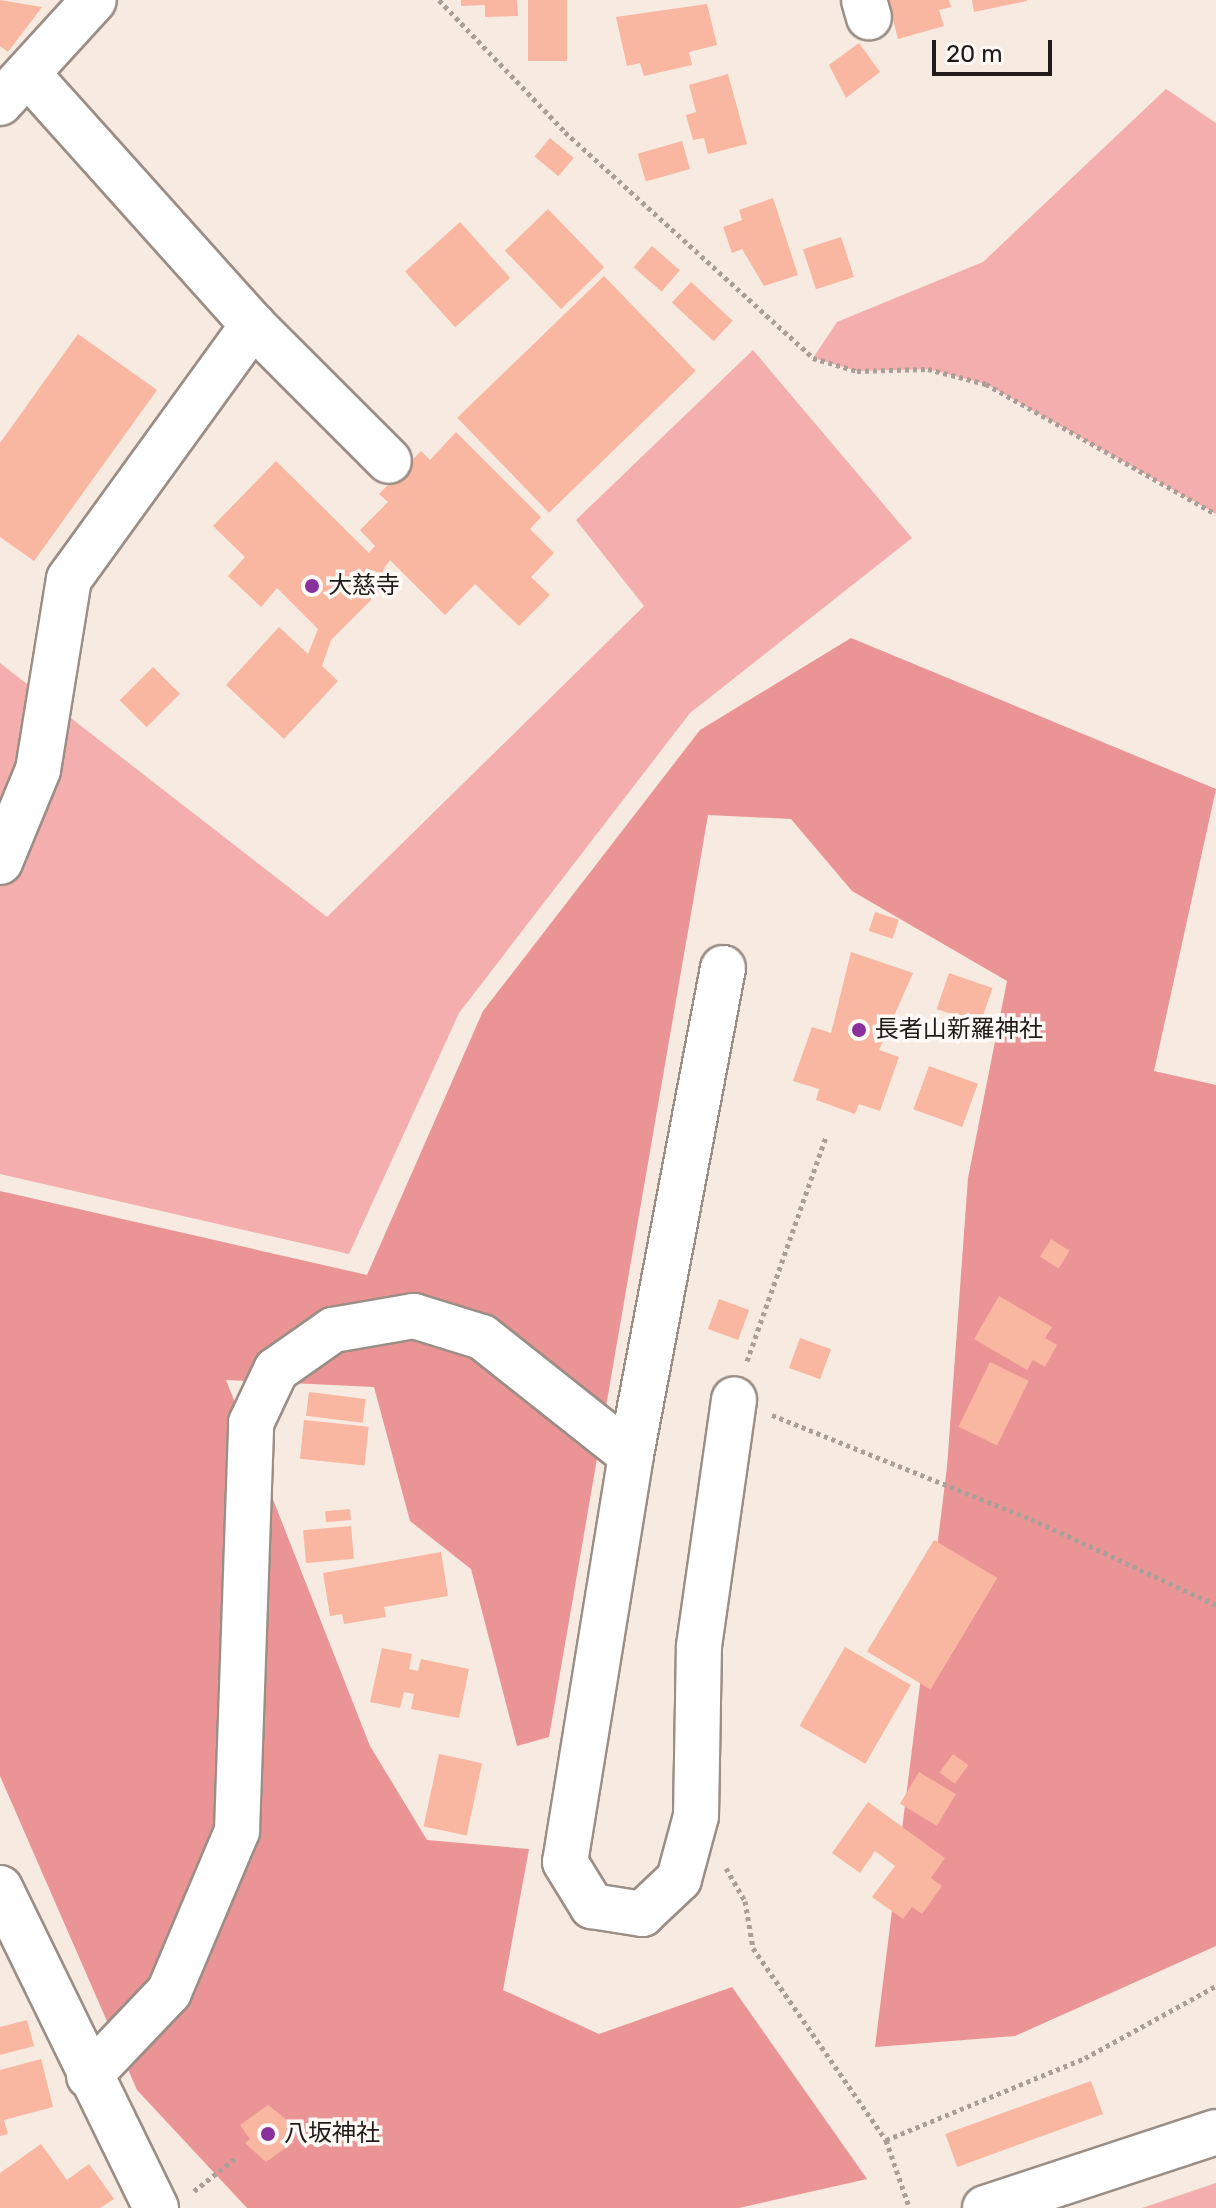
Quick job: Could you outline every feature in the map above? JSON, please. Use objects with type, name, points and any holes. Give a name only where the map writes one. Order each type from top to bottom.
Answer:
[{"type":"street","points":[[86,3],[14,88],[253,325],[277,341],[389,461]]},
{"type":"street","points":[[0,862],[38,770],[69,579],[253,325]]},
{"type":"street","points":[[723,968],[631,1455],[565,1862],[592,1906],[642,1914],[679,1879],[696,1816],[699,1646],[734,1399]]},
{"type":"street","points":[[89,2076],[169,1992],[237,1831],[251,1423],[276,1370],[333,1330],[414,1316],[482,1337],[631,1455]]},
{"type":"street","points":[[0,1888],[89,2076],[170,2203]]},
{"type":"street","points":[[985,2208],[1216,2132]]},
{"type":"path","points":[[439,0],[565,132],[813,358],[857,371],[928,369],[986,384],[1216,514]]},
{"type":"path","points":[[826,1137],[734,1399],[1031,1519],[1216,1605]]},
{"type":"path","points":[[745,1901],[753,1948],[886,2140],[908,2204]]},
{"type":"path","points":[[886,2140],[1085,2058],[1216,1986]]},
{"type":"path","points":[[170,2203],[237,2157]]},
{"type":"shaded area","points":[[1166,89],[1216,123],[1216,514],[986,384],[928,369],[857,371],[813,358],[837,322],[983,262]]},
{"type":"shaded area","points":[[753,350],[912,538],[690,713],[459,1013],[349,1254],[0,1174],[0,663],[327,917],[644,606],[576,520]]},
{"type":"shaded area","points":[[851,638],[1216,789],[1154,1071],[1216,1085],[1216,1946],[1015,2036],[875,2047],[947,1467],[968,1178],[1007,981],[852,891],[791,819],[708,815],[549,1737],[517,1746],[471,1569],[410,1521],[374,1387],[226,1380],[370,1746],[427,1840],[529,1849],[503,1990],[599,2034],[732,1987],[867,2179],[739,2208],[247,2208],[137,2090],[0,1776],[0,1191],[367,1275],[483,1011],[700,730]]},
{"type":"shaded area","points":[[1216,2183],[1216,2208],[1142,2208]]},
{"type":"building","points":[[0,0],[42,7],[8,52],[0,46]]},
{"type":"building","points":[[461,0],[517,0],[518,16],[485,17],[485,5],[461,6]]},
{"type":"building","points":[[528,0],[567,0],[567,61],[528,61]]},
{"type":"building","points":[[888,0],[949,0],[951,7],[939,10],[944,26],[898,39]]},
{"type":"building","points":[[972,0],[1027,0],[1027,1],[974,12]]},
{"type":"building","points":[[707,4],[717,45],[689,52],[692,65],[644,76],[640,63],[627,66],[616,17]]},
{"type":"building","points":[[859,43],[880,72],[846,98],[829,65]]},
{"type":"building","points":[[728,74],[747,144],[708,154],[704,138],[693,140],[686,115],[696,112],[689,85]]},
{"type":"building","points":[[550,138],[574,158],[558,176],[535,156]]},
{"type":"building","points":[[682,141],[690,169],[646,182],[638,154]]},
{"type":"building","points":[[773,198],[798,275],[764,286],[742,249],[732,253],[723,227],[742,220],[739,210]]},
{"type":"building","points":[[548,209],[604,267],[561,309],[505,251]]},
{"type":"building","points":[[460,222],[510,278],[455,327],[405,272]]},
{"type":"building","points":[[841,237],[854,277],[816,289],[803,249]]},
{"type":"building","points":[[652,246],[680,270],[662,291],[634,267]]},
{"type":"building","points":[[604,276],[696,371],[549,513],[457,418]]},
{"type":"building","points":[[691,282],[733,321],[714,341],[672,302]]},
{"type":"building","points":[[78,334],[157,390],[34,561],[0,537],[0,443]]},
{"type":"building","name":"大慈寺","points":[[456,432],[541,517],[530,529],[554,553],[531,577],[550,595],[519,626],[475,584],[445,615],[390,560],[384,568],[394,577],[331,640],[322,666],[338,681],[284,739],[226,685],[279,627],[308,654],[318,629],[277,588],[261,607],[228,576],[245,557],[213,526],[276,461],[369,553],[375,546],[360,530],[388,502],[379,494],[421,451],[430,460]]},
{"type":"building","points":[[153,667],[180,694],[147,727],[120,700]]},
{"type":"building","points":[[875,912],[899,920],[893,939],[869,931]]},
{"type":"building","name":"長者山新羅神社","points":[[851,952],[913,973],[879,1050],[899,1057],[880,1111],[859,1104],[855,1114],[816,1100],[819,1089],[793,1081],[812,1027],[831,1033]]},
{"type":"building","points":[[949,973],[992,988],[980,1024],[937,1009]]},
{"type":"building","points":[[929,1066],[978,1084],[962,1127],[913,1109]]},
{"type":"building","points":[[1051,1239],[1070,1251],[1059,1268],[1040,1257]]},
{"type":"building","points":[[999,1296],[1052,1327],[1045,1338],[1057,1345],[1045,1367],[1033,1360],[1027,1370],[974,1339]]},
{"type":"building","points":[[719,1299],[749,1310],[738,1340],[708,1329]]},
{"type":"building","points":[[800,1338],[831,1349],[820,1379],[789,1368]]},
{"type":"building","points":[[990,1362],[1029,1381],[997,1446],[958,1427]]},
{"type":"building","points":[[309,1392],[366,1399],[363,1423],[306,1416]]},
{"type":"building","points":[[304,1420],[369,1427],[365,1466],[300,1459]]},
{"type":"building","points":[[350,1509],[351,1520],[326,1522],[325,1511]]},
{"type":"building","points":[[351,1526],[354,1559],[306,1563],[303,1530]]},
{"type":"building","points":[[934,1540],[997,1578],[930,1690],[867,1651]]},
{"type":"building","points":[[441,1552],[448,1596],[384,1607],[386,1617],[344,1624],[342,1614],[330,1616],[323,1573]]},
{"type":"building","points":[[845,1647],[911,1685],[865,1764],[800,1726]]},
{"type":"building","points":[[382,1648],[412,1654],[409,1669],[418,1671],[421,1659],[469,1669],[459,1718],[411,1709],[414,1694],[404,1692],[400,1708],[370,1702]]},
{"type":"building","points":[[439,1754],[482,1763],[467,1836],[424,1826]]},
{"type":"building","points":[[953,1754],[968,1765],[955,1784],[939,1773]]},
{"type":"building","points":[[919,1772],[956,1794],[937,1826],[900,1804]]},
{"type":"building","points":[[868,1802],[945,1858],[931,1878],[942,1886],[922,1914],[912,1907],[903,1919],[872,1897],[895,1866],[875,1851],[860,1873],[832,1853]]},
{"type":"building","points":[[27,2020],[34,2046],[0,2055],[0,2027]]},
{"type":"building","points":[[41,2059],[53,2107],[4,2120],[8,2134],[0,2136],[0,2070]]},
{"type":"building","points":[[1091,2081],[1103,2114],[957,2167],[945,2134]]},
{"type":"building","name":"八坂神社","points":[[268,2105],[292,2124],[286,2129],[294,2142],[266,2162],[245,2143],[250,2139],[240,2125]]},
{"type":"building","points":[[41,2144],[67,2180],[89,2164],[114,2199],[100,2208],[0,2208],[0,2173]]},
{"type":"place","name":"大慈寺","points":[[312,586]]},
{"type":"place","name":"長者山新羅神社","points":[[859,1030]]},
{"type":"place","name":"八坂神社","points":[[268,2134]]}]
